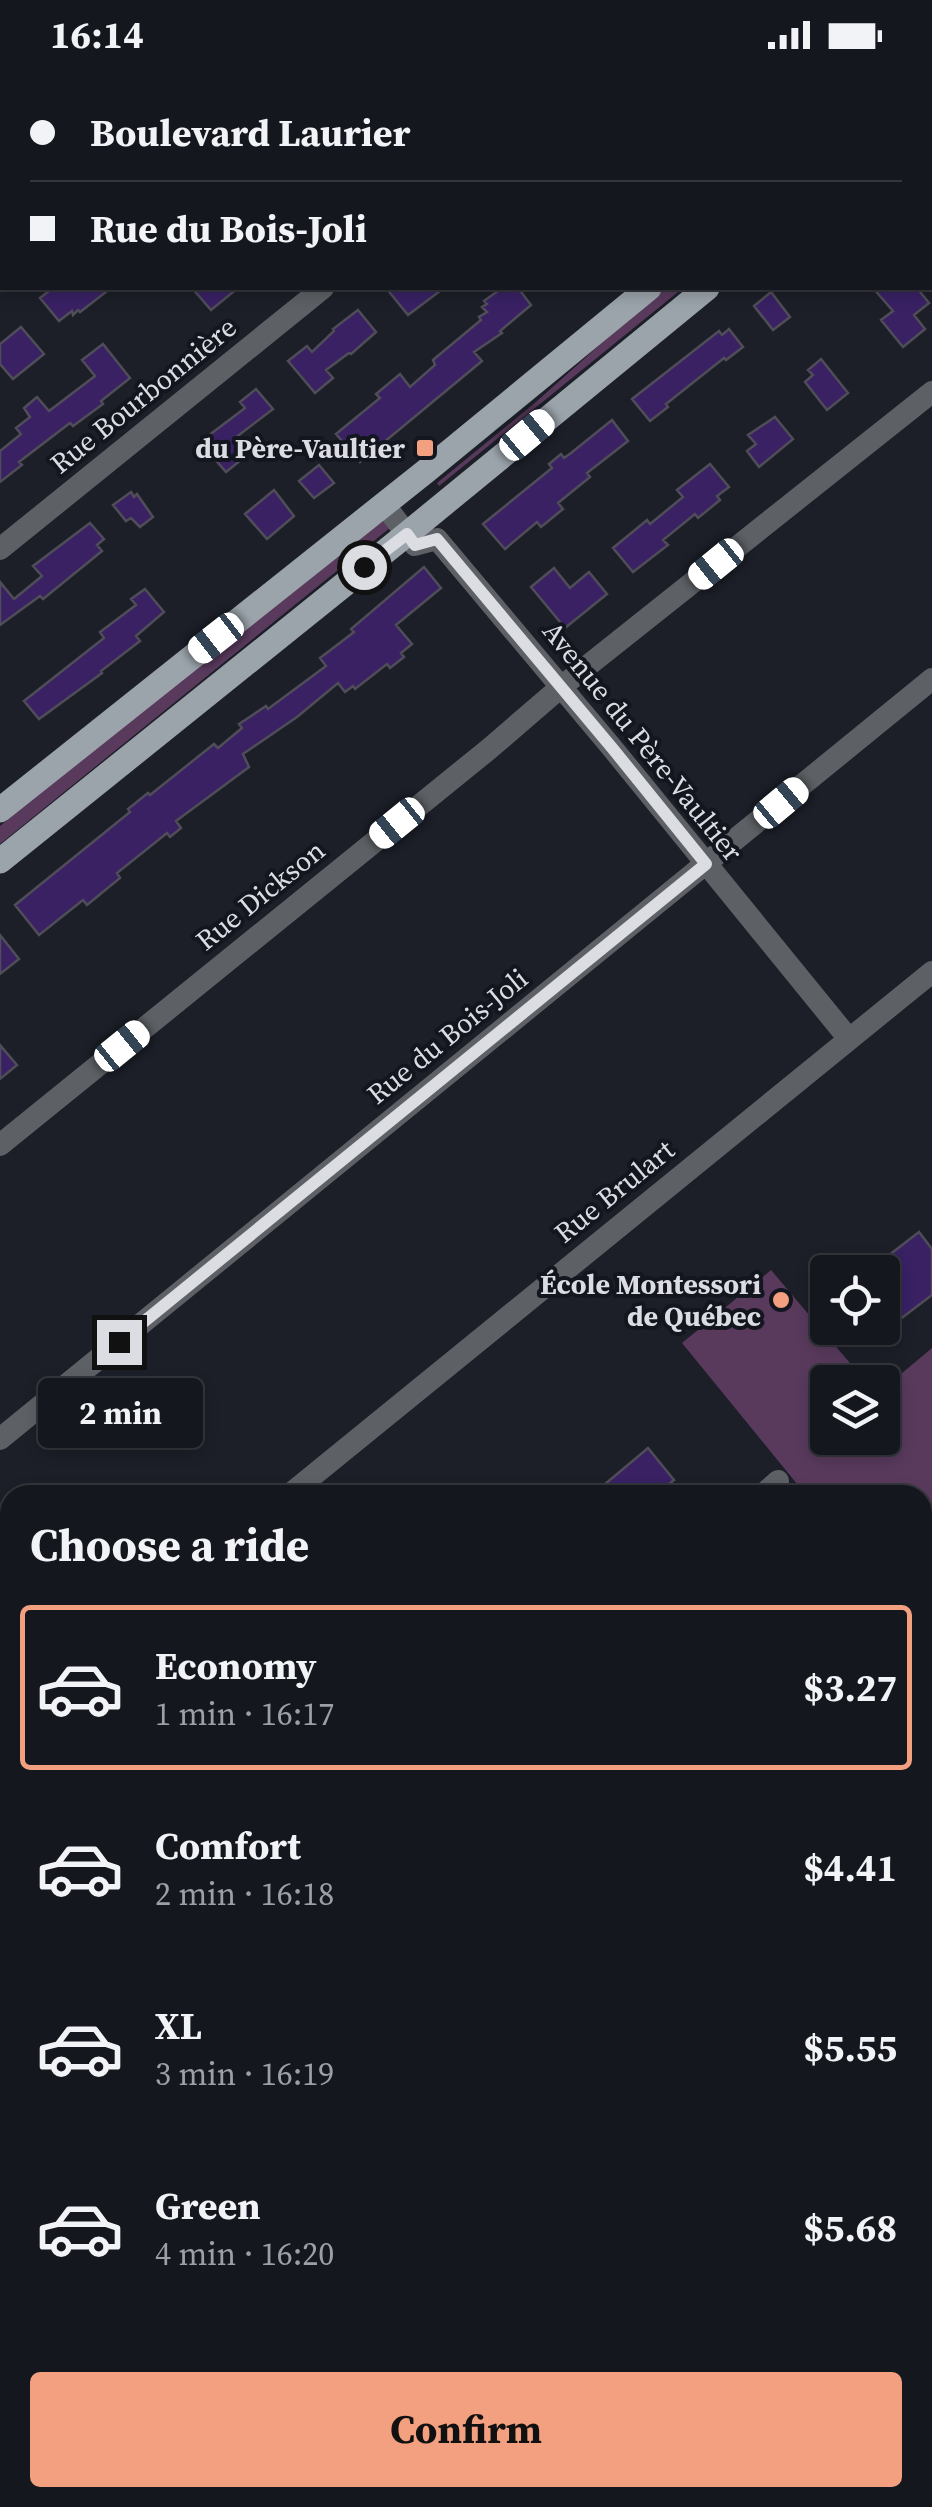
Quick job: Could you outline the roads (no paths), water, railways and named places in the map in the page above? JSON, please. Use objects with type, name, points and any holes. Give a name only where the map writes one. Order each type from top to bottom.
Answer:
[{"type":"main road","points":[[0,810],[648,290]]},
{"type":"main road","points":[[0,860],[705,290]]},
{"type":"street","name":"Rue Bourbonnière","points":[[0,549],[322,290]]},
{"type":"street","name":"Rue Dickson","points":[[0,1145],[561,687],[932,392]]},
{"type":"street","points":[[384,504],[407,534]]},
{"type":"street","name":"Avenue du Père-Vaultier","points":[[407,534],[415,545],[437,539],[849,1039]]},
{"type":"street","name":"Rue du Bois-Joli","points":[[0,1439],[932,679]]},
{"type":"street","name":"Rue Brulart","points":[[301,1485],[932,972]]},
{"type":"place","name":"du Père-Vaultier","points":[[425,448]]},
{"type":"place","name":"École Montessori de Québec","points":[[781,1300]]}]
